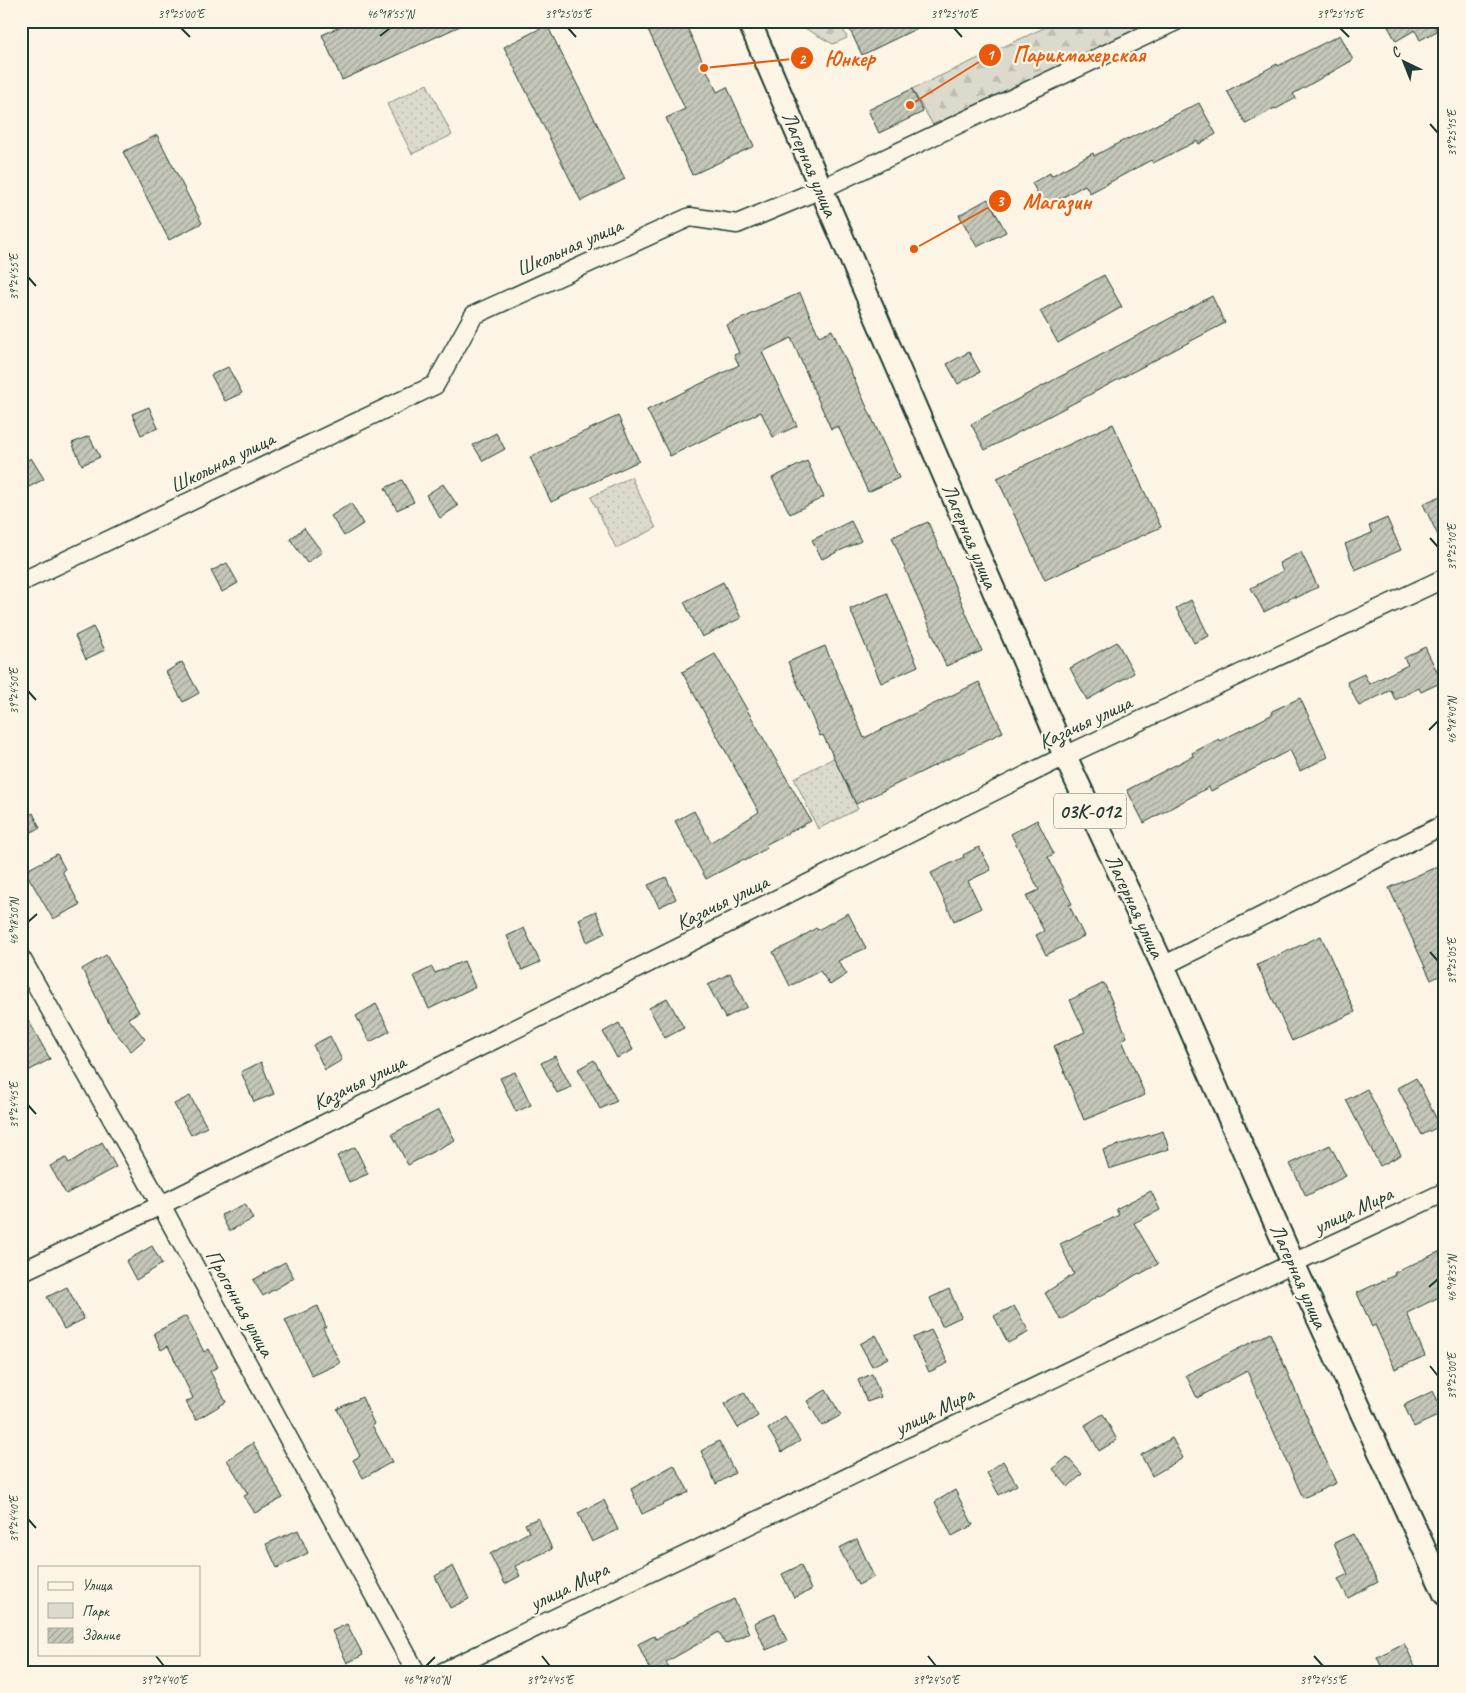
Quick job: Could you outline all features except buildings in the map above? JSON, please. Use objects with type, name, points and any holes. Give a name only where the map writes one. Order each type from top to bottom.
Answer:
[{"type":"main road","name":"Лагерная улица","points":[[749,21],[1065,756],[1163,966],[1292,1263],[1445,1594]]},
{"type":"street","name":"Школьная улица","points":[[21,582],[435,385],[474,315],[690,217],[737,224],[820,189],[1176,21]]},
{"type":"street","name":"Казачья улица","points":[[21,1272],[160,1205],[1065,756],[1445,578]]},
{"type":"street","points":[[1163,966],[1445,824]]},
{"type":"street","name":"Прогонная улица","points":[[21,958],[160,1205],[416,1672]]},
{"type":"street","name":"улица Мира","points":[[443,1672],[1292,1263],[1445,1192]]},
{"type":"green space","points":[[797,21],[840,21],[847,38],[833,44],[799,25]]},
{"type":"green space","points":[[1059,21],[1152,21],[933,125],[912,89]]},
{"type":"green space","points":[[427,84],[452,135],[412,154],[387,104]]},
{"type":"green space","points":[[631,477],[656,528],[616,548],[591,497]]},
{"type":"green space","points":[[834,758],[858,809],[818,829],[794,778]]},
{"type":"place","name":"Юнкер","points":[[704,68]]},
{"type":"place","name":"Парикмахерская","points":[[910,105]]},
{"type":"place","name":"Магазин","points":[[914,249]]}]
